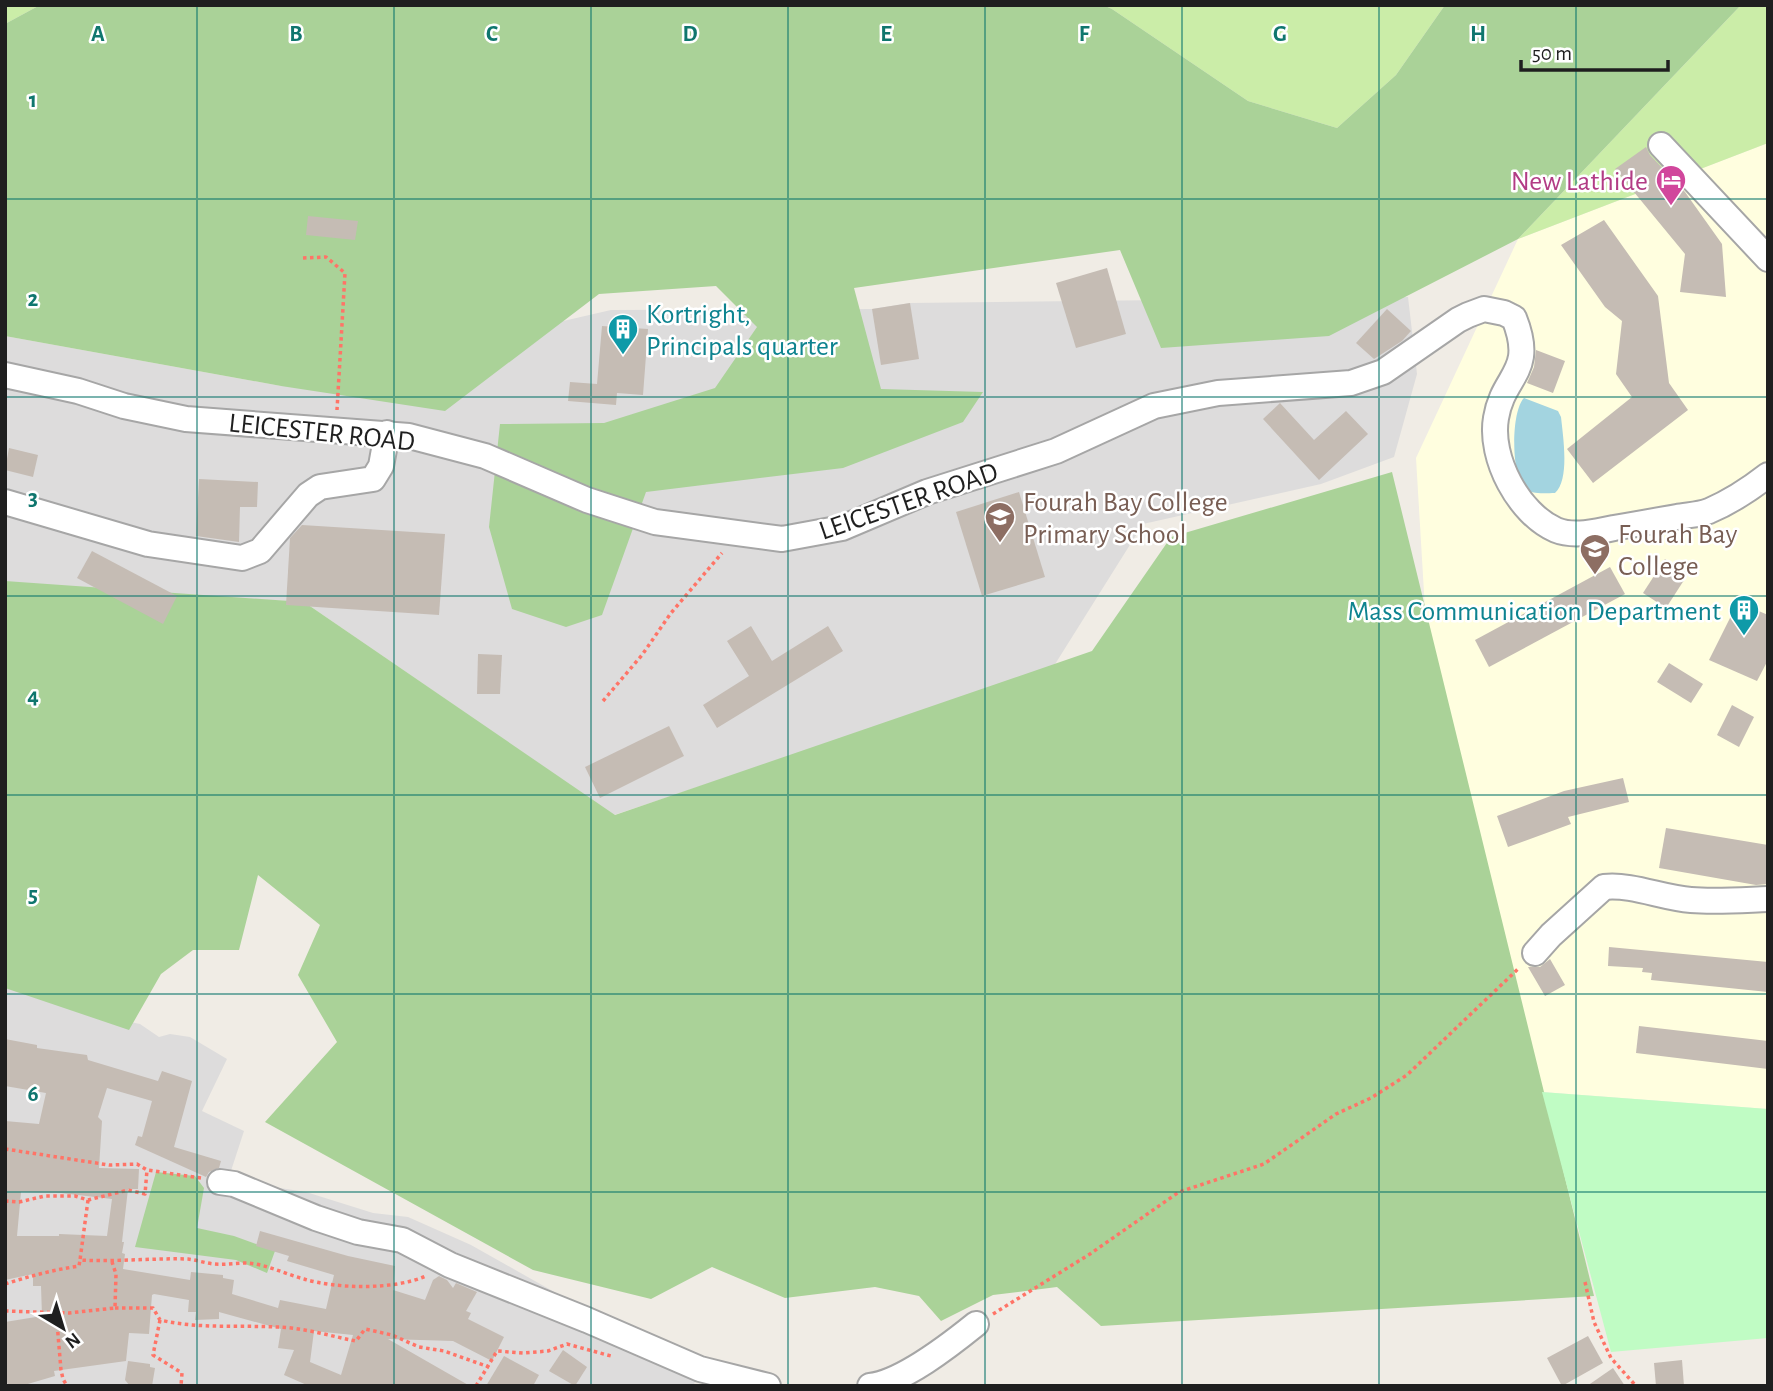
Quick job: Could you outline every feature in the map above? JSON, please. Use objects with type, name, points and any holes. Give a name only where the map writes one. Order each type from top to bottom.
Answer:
[{"type":"street","points":[[1661,145],[1768,259]]},
{"type":"street","name":"LEICESTER ROAD","points":[[5,375],[186,419],[408,436],[485,456],[587,500],[655,522],[782,539],[842,528],[926,492],[1055,451],[1154,406],[1218,393],[1350,383],[1383,372],[1458,320],[1484,310],[1504,313],[1514,318],[1522,348],[1518,370],[1495,419],[1501,470],[1532,514],[1557,530],[1588,533],[1707,512],[1749,490],[1768,475]]},
{"type":"street","points":[[5,502],[148,544],[242,558],[260,551],[307,495],[320,487],[373,479],[381,466],[387,433]]},
{"type":"street","points":[[1535,953],[1604,887],[1648,891],[1689,900],[1768,899]]},
{"type":"street","points":[[220,1182],[234,1184],[316,1218],[358,1232],[402,1240],[450,1265],[700,1369],[768,1386]]},
{"type":"street","points":[[870,1386],[884,1384],[944,1350],[976,1324]]},
{"type":"path","points":[[303,258],[326,257],[345,273],[336,429]]},
{"type":"path","points":[[603,701],[642,655],[671,613],[740,532]]},
{"type":"path","points":[[976,1324],[1090,1254],[1179,1192],[1264,1164],[1336,1114],[1371,1098],[1407,1075],[1535,953]]},
{"type":"path","points":[[5,1149],[109,1165],[136,1164],[147,1170],[220,1182]]},
{"type":"path","points":[[5,1200],[19,1202],[45,1196],[75,1196],[88,1200],[128,1190],[145,1194],[147,1170]]},
{"type":"path","points":[[5,1284],[40,1272],[79,1266],[88,1200]]},
{"type":"path","points":[[80,1260],[112,1262],[189,1259],[215,1265],[248,1263],[283,1271],[305,1280],[363,1286],[412,1282],[450,1265]]},
{"type":"path","points":[[112,1262],[116,1274],[115,1308]]},
{"type":"path","points":[[1585,1282],[1594,1322],[1611,1358],[1636,1386]]},
{"type":"path","points":[[5,1311],[69,1313],[115,1308],[153,1308],[160,1320],[153,1355],[182,1373],[181,1386]]},
{"type":"path","points":[[56,1311],[61,1370],[67,1386]]},
{"type":"path","points":[[160,1320],[182,1325],[245,1328],[276,1326],[356,1341],[365,1329],[392,1335],[489,1367]]},
{"type":"path","points":[[476,1386],[498,1351],[548,1351],[567,1345],[612,1356]]},
{"type":"shaded area","name":"Fourah Bay College","points":[[1768,143],[1768,1109],[1542,1092],[1430,693],[1416,458],[1518,239]]},
{"type":"shaded area","points":[[1408,297],[1417,374],[1394,457],[1321,484],[1143,524],[1052,669],[614,815],[304,602],[5,585],[5,336],[281,386],[611,310],[872,309],[910,303]]},
{"type":"shaded area","points":[[5,982],[96,1015],[140,1024],[159,1037],[170,1034],[190,1037],[227,1059],[202,1111],[244,1131],[228,1180],[306,1192],[373,1213],[408,1217],[471,1245],[620,1329],[703,1367],[693,1386],[5,1386]]},
{"type":"green space","points":[[5,5],[40,5],[5,24]]},
{"type":"green space","points":[[40,5],[1103,5],[1248,101],[1337,128],[1396,75],[1445,5],[1741,5],[1518,239],[1329,336],[1161,348],[1120,250],[854,288],[881,389],[983,392],[963,422],[843,468],[646,492],[602,615],[566,627],[512,609],[489,527],[500,424],[604,423],[715,388],[757,327],[716,286],[599,294],[445,411],[281,386],[5,336],[5,24]]},
{"type":"green space","points":[[1103,5],[1445,5],[1396,75],[1337,128],[1248,101]]},
{"type":"green space","points":[[1741,5],[1768,5],[1768,143],[1518,239]]},
{"type":"green space","points":[[1392,472],[1594,1296],[1101,1326],[1057,1287],[993,1295],[941,1321],[919,1296],[875,1287],[785,1298],[712,1267],[651,1299],[533,1270],[265,1122],[337,1042],[298,975],[320,925],[258,875],[239,950],[193,950],[161,974],[129,1030],[5,988],[5,581],[304,602],[615,815],[1092,651],[1171,537]]},
{"type":"green space","points":[[1542,1092],[1768,1109],[1768,1338],[1611,1352]]},
{"type":"green space","points":[[156,1172],[195,1176],[204,1188],[197,1228],[234,1236],[275,1251],[267,1273],[236,1260],[135,1247]]},
{"type":"water","points":[[1524,398],[1558,411],[1561,417],[1564,468],[1560,487],[1555,493],[1531,492],[1524,488],[1520,481],[1514,443],[1517,416]]},
{"type":"building","name":"New Lathide","points":[[1646,147],[1650,155],[1685,192],[1722,244],[1726,297],[1680,292],[1685,254],[1615,169]]},
{"type":"building","points":[[308,216],[358,221],[355,240],[306,235]]},
{"type":"building","points":[[1604,220],[1658,296],[1669,383],[1688,410],[1593,483],[1567,449],[1632,397],[1616,374],[1622,321],[1605,307],[1561,245]]},
{"type":"building","points":[[1107,268],[1126,334],[1076,348],[1056,283]]},
{"type":"building","points":[[910,303],[919,359],[881,365],[872,309]]},
{"type":"building","points":[[1387,309],[1411,331],[1402,341],[1374,359],[1356,343]]},
{"type":"building","name":"Kortright, Principals quarter","points":[[602,326],[648,329],[643,395],[617,393],[616,405],[568,401],[570,382],[597,384]]},
{"type":"building","points":[[1536,350],[1565,361],[1553,393],[1527,383],[1534,367]]},
{"type":"building","points":[[1280,403],[1314,440],[1346,411],[1368,434],[1319,480],[1263,419]]},
{"type":"building","points":[[9,448],[38,455],[33,477],[5,470]]},
{"type":"building","points":[[199,479],[258,482],[257,507],[240,507],[239,542],[196,536]]},
{"type":"building","name":"Fourah Bay College Primary School","points":[[1019,492],[1045,577],[982,596],[956,512]]},
{"type":"building","points":[[302,525],[445,534],[439,615],[286,605],[290,538]]},
{"type":"building","points":[[92,551],[177,596],[163,624],[77,578]]},
{"type":"building","points":[[1665,559],[1688,574],[1666,608],[1643,593]]},
{"type":"building","points":[[1610,567],[1625,594],[1489,667],[1475,640]]},
{"type":"building","name":"Mass Communication Department","points":[[1738,602],[1768,615],[1768,660],[1757,681],[1709,660]]},
{"type":"building","points":[[751,626],[772,661],[828,626],[843,651],[717,728],[703,705],[749,676],[727,641]]},
{"type":"building","points":[[478,654],[502,655],[500,694],[477,694]]},
{"type":"building","points":[[1669,663],[1703,684],[1691,703],[1657,682]]},
{"type":"building","points":[[1732,705],[1754,717],[1739,747],[1717,735]]},
{"type":"building","points":[[669,726],[684,756],[600,798],[585,767]]},
{"type":"building","points":[[1623,778],[1629,802],[1568,817],[1571,824],[1508,847],[1497,816],[1564,791]]},
{"type":"building","points":[[1666,828],[1768,845],[1768,884],[1756,885],[1659,868]]},
{"type":"building","points":[[1609,947],[1768,962],[1768,992],[1651,980],[1652,973],[1642,972],[1643,968],[1608,966]]},
{"type":"building","points":[[1550,959],[1565,985],[1545,996],[1528,967],[1540,967]]},
{"type":"building","points":[[1639,1026],[1768,1041],[1768,1069],[1636,1053]]},
{"type":"building","points":[[5,1039],[37,1045],[37,1048],[87,1055],[88,1060],[158,1081],[162,1071],[192,1081],[174,1147],[221,1161],[219,1168],[209,1172],[206,1177],[135,1145],[138,1136],[142,1137],[152,1101],[107,1088],[98,1117],[102,1121],[99,1168],[139,1169],[138,1189],[128,1189],[122,1242],[122,1253],[125,1254],[123,1269],[190,1280],[191,1272],[223,1275],[223,1278],[234,1280],[232,1294],[278,1308],[280,1300],[326,1309],[334,1275],[287,1261],[289,1256],[256,1246],[260,1231],[348,1256],[395,1266],[393,1290],[425,1300],[433,1280],[439,1276],[447,1280],[453,1288],[456,1283],[477,1292],[466,1311],[471,1313],[468,1319],[504,1337],[492,1361],[453,1341],[388,1339],[470,1386],[309,1386],[284,1375],[294,1350],[278,1348],[281,1329],[219,1312],[219,1319],[195,1320],[196,1312],[188,1312],[189,1300],[154,1294],[149,1334],[129,1333],[126,1361],[54,1371],[55,1376],[21,1386],[8,1386],[5,1375],[5,1322],[42,1316],[41,1286],[33,1286],[33,1274],[5,1280],[5,1121],[39,1124],[46,1093],[5,1086]],"holes":[[[21,1192],[112,1199],[107,1236],[17,1236]],[[314,1331],[353,1335],[341,1375],[310,1362]]]},
{"type":"building","points":[[1588,1336],[1603,1363],[1562,1386],[1547,1358]]},
{"type":"building","points":[[563,1350],[587,1367],[575,1386],[549,1371]]},
{"type":"building","points":[[504,1356],[539,1375],[533,1386],[486,1386]]},
{"type":"building","points":[[1682,1360],[1684,1386],[1656,1386],[1654,1363]]},
{"type":"building","points":[[128,1361],[150,1364],[150,1367],[155,1368],[152,1386],[130,1386],[125,1380]]},
{"type":"building","points":[[1613,1368],[1625,1386],[1587,1386]]},
{"type":"place","name":"New Lathide","points":[[1671,207]]},
{"type":"place","name":"Kortright, Principals quarter","points":[[623,356]]},
{"type":"place","name":"Fourah Bay College Primary School","points":[[1000,544]]},
{"type":"place","name":"Fourah Bay College","points":[[1595,576]]},
{"type":"place","name":"Mass Communication Department","points":[[1744,637]]}]
